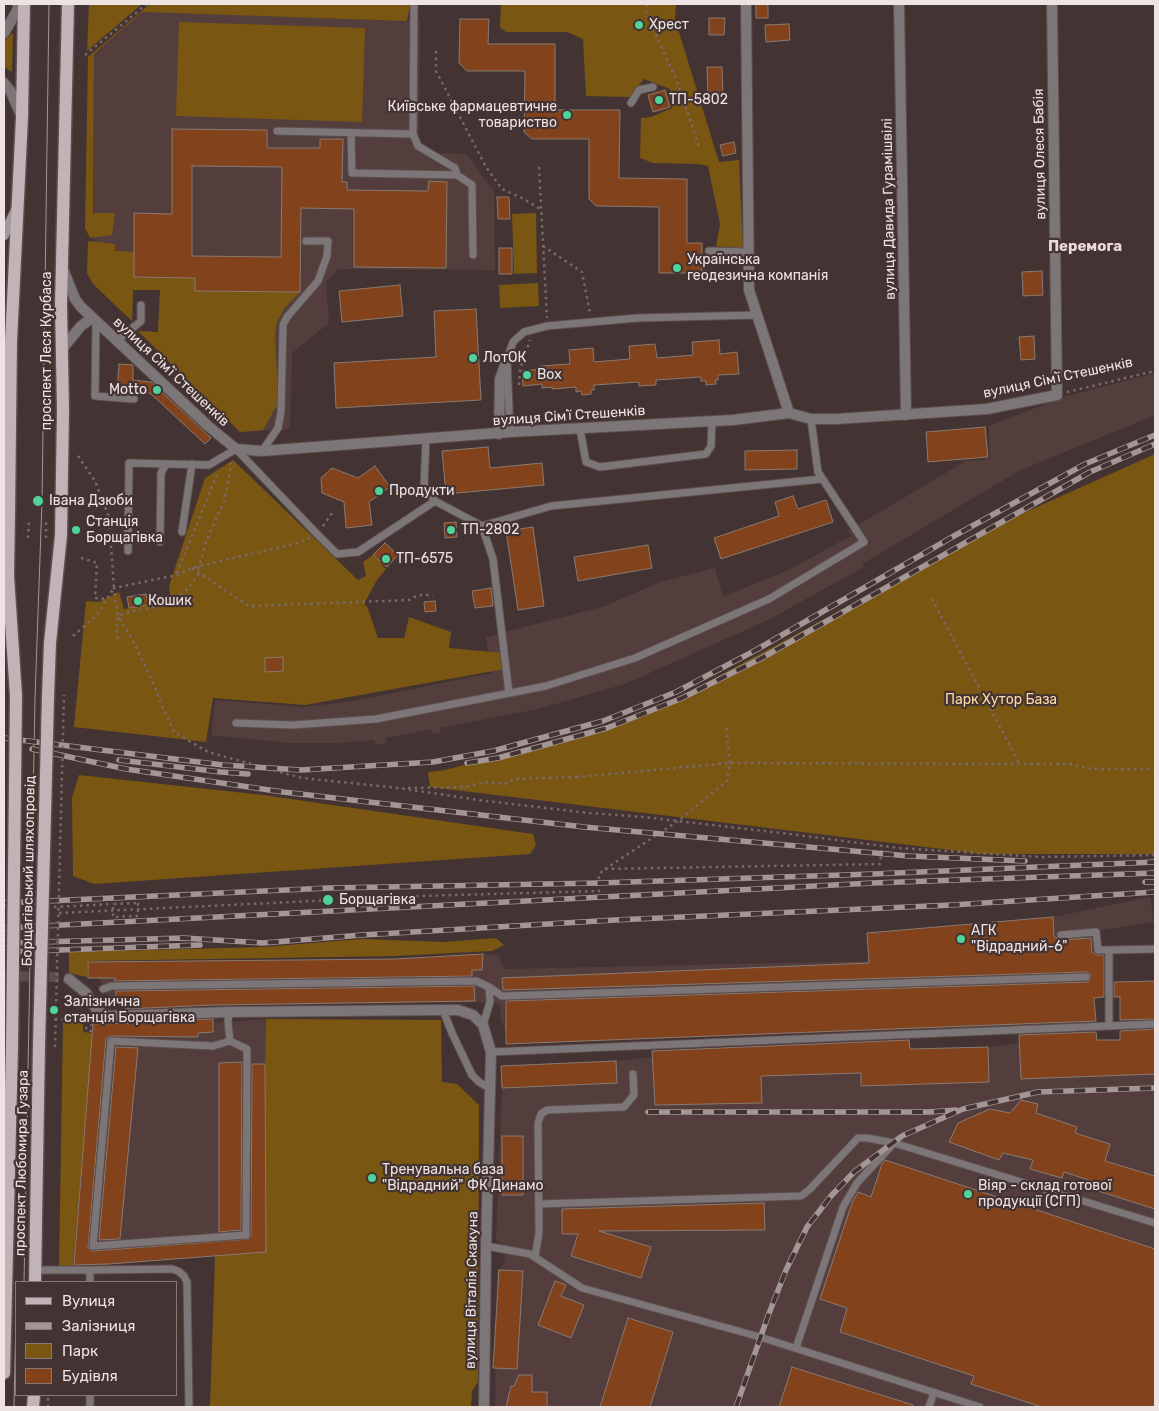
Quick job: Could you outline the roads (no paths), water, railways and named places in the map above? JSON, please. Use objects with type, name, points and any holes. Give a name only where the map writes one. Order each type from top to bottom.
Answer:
[{"type":"main road","points":[[6,512],[7,373],[11,341],[22,117],[24,4]]},
{"type":"main road","name":"проспект Леся Курбаса","points":[[48,697],[50,643],[61,536],[63,410],[61,265],[68,4]]},
{"type":"main road","points":[[4,235],[17,209]]},
{"type":"main road","points":[[4,326],[11,341]]},
{"type":"main road","name":"Борщагівський шляхопровід","points":[[6,512],[16,696],[12,1047]]},
{"type":"main road","name":"Борщагівський шляхопровід","points":[[39,1044],[48,697]]},
{"type":"main road","name":"проспект Любомира Гузара","points":[[36,1276],[39,1044]]},
{"type":"main road","name":"проспект Любомира Гузара","points":[[4,1374],[12,1047]]},
{"type":"street","points":[[4,33],[18,9],[18,4]]},
{"type":"street","points":[[746,4],[749,290],[789,413]]},
{"type":"street","name":"вулиця Давида Гурамішвілі","points":[[899,4],[906,415]]},
{"type":"street","name":"вулиця Олеся Бабія","points":[[1052,4],[1057,395]]},
{"type":"street","points":[[4,83],[11,92],[22,117]]},
{"type":"street","name":"вулиця Сімʼї Стешенків","points":[[61,265],[75,299],[94,319],[207,425],[236,449],[262,451],[510,432],[712,421],[789,413],[811,419],[906,415],[987,409],[1057,395]]},
{"type":"street","points":[[62,349],[81,326],[94,319]]},
{"type":"street","points":[[499,434],[500,379],[507,360]]},
{"type":"street","points":[[69,979],[86,993],[98,1012],[109,1016],[229,1012],[458,1010],[472,1015],[483,1025]]},
{"type":"street","name":"вулиця Віталія Скакуна","points":[[483,1025],[491,1052],[484,1407]]},
{"type":"lane","points":[[414,4],[413,134],[418,146],[455,168],[457,175]]},
{"type":"lane","points":[[631,103],[639,90],[654,87]]},
{"type":"lane","points":[[278,131],[413,134]]},
{"type":"lane","points":[[351,133],[352,173],[457,175],[472,185],[473,256]]},
{"type":"lane","points":[[262,451],[278,428],[281,412],[283,325],[287,317],[318,281],[327,256],[328,241],[306,241]]},
{"type":"lane","points":[[709,251],[748,252]]},
{"type":"lane","points":[[117,340],[141,321],[141,305]]},
{"type":"lane","points":[[510,432],[507,360],[513,342],[524,332],[547,326],[637,318],[757,315]]},
{"type":"lane","points":[[94,319],[95,396],[134,399]]},
{"type":"lane","points":[[236,723],[293,725],[376,719],[546,686],[635,658],[769,599],[864,542],[818,472],[811,419]]},
{"type":"lane","points":[[580,429],[586,462],[600,467],[706,454],[711,446],[712,421]]},
{"type":"lane","points":[[426,439],[424,486],[435,501],[482,526],[494,559],[509,693]]},
{"type":"lane","points":[[128,552],[129,463],[209,465],[236,449],[338,554],[358,552],[435,501]]},
{"type":"lane","points":[[160,542],[161,473],[166,464]]},
{"type":"lane","points":[[182,532],[192,464]]},
{"type":"lane","points":[[482,526],[551,506],[822,479]]},
{"type":"lane","points":[[1060,935],[1096,932],[1098,950],[1155,949]]},
{"type":"lane","points":[[1109,950],[1109,1026]]},
{"type":"lane","points":[[103,989],[112,986],[476,981],[502,996],[1086,977]]},
{"type":"lane","points":[[483,1025],[490,1002],[489,987]]},
{"type":"lane","points":[[443,1010],[472,1075],[491,1089]]},
{"type":"lane","points":[[229,1012],[230,1041]]},
{"type":"lane","points":[[491,1052],[1155,1024]]},
{"type":"lane","points":[[111,1041],[213,1046],[230,1041],[247,1049],[246,1235],[93,1246],[111,1041]]},
{"type":"lane","points":[[535,1257],[540,1233],[538,1123],[541,1114],[547,1110],[624,1107],[634,1096],[633,1074]]},
{"type":"lane","points":[[540,1204],[801,1196],[809,1190],[858,1138],[867,1138],[894,1143],[1155,1223]]},
{"type":"lane","points":[[796,1348],[843,1207],[857,1183],[894,1143]]},
{"type":"lane","points":[[486,1246],[530,1254],[582,1288],[796,1348],[980,1407]]},
{"type":"lane","points":[[36,1276],[90,1270],[172,1269],[184,1276],[187,1282],[189,1407]]},
{"type":"lane","points":[[90,1270],[90,1281]]},
{"type":"lane","points":[[929,1407],[934,1392]]},
{"type":"tunnel","points":[[4,976],[59,977],[69,979]]},
{"type":"tram line","points":[[24,1281],[35,698],[42,501],[49,4]]},
{"type":"tram line","points":[[14,1407],[15,1362]]},
{"type":"railway","points":[[4,738],[223,765],[301,770],[433,762],[493,751],[603,721],[676,692],[756,650],[954,536],[1085,464],[1155,435]]},
{"type":"railway","points":[[467,763],[498,758],[607,728],[680,699],[760,659],[1090,472],[1155,444]]},
{"type":"railway","points":[[32,749],[126,769],[283,792],[584,827],[909,856],[1025,861]]},
{"type":"railway","points":[[119,760],[248,774]]},
{"type":"railway","points":[[4,903],[329,888],[599,883],[1155,862]]},
{"type":"railway","points":[[4,928],[873,883],[1155,873]]},
{"type":"railway","points":[[1145,882],[1155,882]]},
{"type":"railway","points":[[4,943],[184,938],[263,943],[362,935],[615,920],[952,905],[1155,892]]},
{"type":"railway","points":[[4,952],[200,945]]},
{"type":"railway","points":[[736,1407],[786,1270],[807,1227],[831,1196],[854,1172],[902,1136],[963,1109],[1038,1092],[1155,1088]]},
{"type":"railway","points":[[648,1112],[930,1112],[956,1110]]},
{"type":"place","name":"Хрест","points":[[639,25]]},
{"type":"place","name":"ТП-5802","points":[[659,100]]},
{"type":"place","name":"Київське фармацевтичне товариство","points":[[567,115]]},
{"type":"place","name":"Українська геодезична компанія","points":[[677,268]]},
{"type":"place","name":"ЛотОК","points":[[473,358]]},
{"type":"place","name":"Box","points":[[527,375]]},
{"type":"place","name":"Motto","points":[[157,390]]},
{"type":"place","name":"Продукти","points":[[379,491]]},
{"type":"place","name":"Івана Дзюби","points":[[38,501]]},
{"type":"place","name":"Станція Борщагівка","points":[[76,530]]},
{"type":"place","name":"ТП-2802","points":[[451,530]]},
{"type":"place","name":"ТП-6575","points":[[386,559]]},
{"type":"place","name":"Кошик","points":[[138,601]]},
{"type":"place","name":"Борщагівка","points":[[328,900]]},
{"type":"place","name":"АГК \"Відрадний-6\"","points":[[961,939]]},
{"type":"place","name":"Залізнична станція Борщагівка","points":[[54,1010]]},
{"type":"place","name":"Тренувальна база \"Відрадний\" ФК Динамо","points":[[372,1178]]},
{"type":"place","name":"Віяр - склад готової продукції (СГП)","points":[[968,1194]]},
{"type":"district","name":"Перемога","points":[[1085,247]]},
{"type":"park label","name":"Парк Хутор База","points":[[1001,700]]}]
